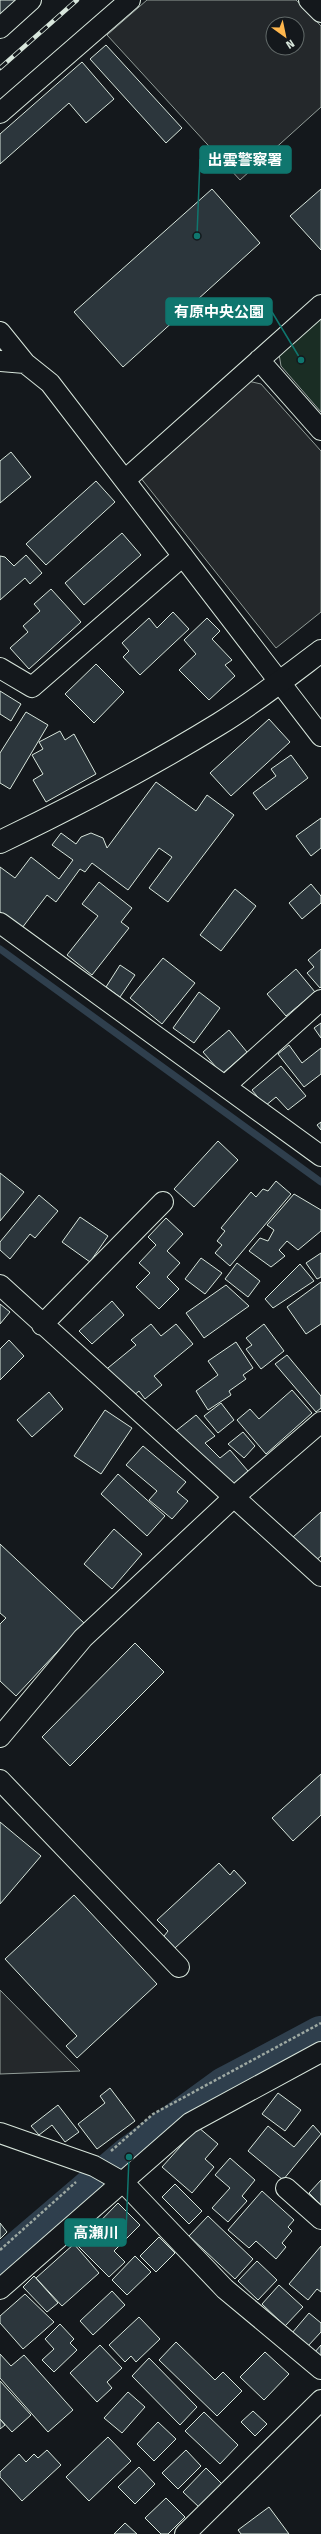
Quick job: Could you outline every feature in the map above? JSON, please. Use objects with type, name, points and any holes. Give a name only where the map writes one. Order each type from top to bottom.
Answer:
[{"type":"street","points":[[0,28],[31,0]]},
{"type":"street","points":[[0,113],[130,0]]},
{"type":"street","points":[[309,0],[321,12]]},
{"type":"street","points":[[124,480],[321,305]]},
{"type":"street","points":[[0,332],[25,363],[50,383],[321,736]]},
{"type":"street","points":[[259,360],[321,430]]},
{"type":"street","points":[[0,361],[25,363]]},
{"type":"street","points":[[0,668],[32,687],[183,556]]},
{"type":"street","points":[[0,842],[81,803],[221,723],[321,651]]},
{"type":"street","points":[[0,923],[321,1156]]},
{"type":"street","points":[[225,1086],[321,1000]]},
{"type":"street","points":[[42,1325],[163,1202]]},
{"type":"street","points":[[0,1285],[42,1325],[321,1576]]},
{"type":"street","points":[[0,1737],[83,1638],[234,1497],[321,1422]]},
{"type":"street","points":[[0,1780],[179,1967]]},
{"type":"street","points":[[0,2289],[124,2183],[190,2123],[321,2052]]},
{"type":"street","points":[[0,2133],[94,2166],[124,2183],[225,2289],[321,2368]]},
{"type":"street","points":[[286,2188],[321,2219]]},
{"type":"street","points":[[185,2534],[321,2400]]},
{"type":"green space","points":[[321,316],[321,412],[281,366],[279,354]]},
{"type":"shaded area","points":[[147,0],[296,0],[321,26],[321,107],[240,180],[107,35]]},
{"type":"shaded area","points":[[248,381],[261,384],[321,451],[321,612],[276,648],[140,477]]},
{"type":"shaded area","points":[[0,1990],[80,2071],[0,2074]]},
{"type":"building","points":[[0,0],[18,0],[0,17]]},
{"type":"building","points":[[106,45],[182,128],[166,143],[90,59]]},
{"type":"building","points":[[82,62],[114,99],[86,123],[69,103],[0,164],[0,134]]},
{"type":"building","points":[[212,189],[260,243],[123,367],[74,312]]},
{"type":"building","points":[[321,189],[321,250],[290,216]]},
{"type":"building","points":[[11,452],[31,477],[0,503],[0,461]]},
{"type":"building","points":[[96,481],[115,502],[46,565],[26,544]]},
{"type":"building","points":[[122,533],[141,555],[84,605],[65,583]]},
{"type":"building","points":[[26,555],[42,573],[30,584],[25,578],[0,600],[0,556],[5,557],[14,566]]},
{"type":"building","points":[[51,589],[81,622],[29,669],[10,648],[28,632],[23,626],[40,611],[34,604]]},
{"type":"building","points":[[173,612],[189,629],[140,675],[123,657],[129,651],[122,643],[149,618],[157,628]]},
{"type":"building","points":[[207,618],[220,631],[212,639],[232,660],[225,665],[235,676],[209,700],[179,670],[196,654],[184,640]]},
{"type":"building","points":[[96,664],[124,692],[94,723],[65,694]]},
{"type":"building","points":[[0,691],[21,704],[11,721],[0,714]]},
{"type":"building","points":[[26,712],[48,725],[10,789],[0,783],[0,753]]},
{"type":"building","points":[[269,719],[290,742],[231,796],[210,773]]},
{"type":"building","points":[[60,731],[65,740],[74,734],[96,774],[46,802],[33,780],[43,774],[32,755],[43,749],[39,742]]},
{"type":"building","points":[[291,755],[308,778],[266,810],[253,793],[276,776],[271,769]]},
{"type":"building","points":[[156,782],[196,811],[207,795],[234,815],[168,902],[149,888],[172,857],[159,848],[128,890],[92,863],[85,872],[80,869],[56,902],[47,895],[22,928],[0,912],[0,867],[15,878],[31,857],[59,879],[73,860],[52,845],[61,833],[76,844],[81,837],[91,833],[103,838],[107,848]]},
{"type":"building","points":[[321,818],[321,848],[311,856],[296,836]]},
{"type":"building","points":[[99,882],[132,908],[121,922],[129,928],[92,975],[67,955],[98,916],[82,904]]},
{"type":"building","points":[[311,884],[321,896],[321,903],[302,919],[289,903]]},
{"type":"building","points":[[235,889],[256,906],[221,951],[200,935]]},
{"type":"building","points":[[321,949],[320,988],[307,973],[314,967],[308,960]]},
{"type":"building","points":[[163,958],[195,983],[162,1024],[130,998]]},
{"type":"building","points":[[120,965],[135,975],[120,997],[106,987]]},
{"type":"building","points":[[296,969],[315,992],[286,1016],[267,994]]},
{"type":"building","points":[[199,992],[220,1008],[194,1043],[173,1028]]},
{"type":"building","points":[[321,1023],[321,1038],[314,1028]]},
{"type":"building","points":[[229,1030],[247,1052],[222,1074],[203,1052]]},
{"type":"building","points":[[289,1045],[302,1063],[321,1048],[321,1074],[304,1087],[278,1054]]},
{"type":"building","points":[[281,1066],[306,1096],[288,1110],[276,1097],[265,1106],[252,1090]]},
{"type":"building","points":[[321,1122],[321,1130],[317,1125]]},
{"type":"building","points":[[218,1141],[238,1160],[194,1207],[174,1189]]},
{"type":"building","points":[[0,1173],[24,1192],[0,1221]]},
{"type":"building","points":[[276,1181],[291,1194],[230,1266],[215,1253],[222,1245],[217,1241],[225,1231],[221,1228],[251,1192],[256,1197],[263,1189],[268,1191]]},
{"type":"building","points":[[294,1194],[321,1210],[321,1231],[298,1250],[287,1241],[279,1250],[285,1256],[271,1267],[249,1251],[260,1238],[268,1241],[274,1230],[267,1225]]},
{"type":"building","points":[[39,1195],[58,1211],[35,1238],[30,1234],[10,1259],[0,1250],[0,1242]]},
{"type":"building","points":[[80,1217],[108,1236],[90,1262],[62,1242]]},
{"type":"building","points":[[166,1218],[183,1234],[167,1251],[180,1263],[167,1277],[179,1289],[159,1309],[136,1287],[150,1273],[139,1263],[156,1245],[148,1237]]},
{"type":"building","points":[[321,1253],[321,1277],[317,1279],[306,1263]]},
{"type":"building","points":[[201,1258],[222,1273],[205,1294],[185,1279]]},
{"type":"building","points":[[237,1263],[260,1281],[248,1297],[225,1279]]},
{"type":"building","points":[[300,1264],[314,1281],[273,1308],[265,1299]]},
{"type":"building","points":[[321,1282],[321,1324],[306,1334],[287,1307]]},
{"type":"building","points":[[226,1285],[249,1306],[204,1338],[186,1313]]},
{"type":"building","points":[[112,1301],[124,1315],[92,1344],[79,1331]]},
{"type":"building","points":[[0,1304],[10,1312],[0,1324]]},
{"type":"building","points":[[151,1324],[161,1336],[176,1324],[193,1344],[154,1376],[162,1385],[145,1399],[139,1391],[132,1397],[103,1372],[136,1345],[131,1340]]},
{"type":"building","points":[[264,1324],[284,1351],[261,1369],[246,1349],[252,1345],[246,1338]]},
{"type":"building","points":[[9,1340],[24,1356],[0,1380],[0,1349]]},
{"type":"building","points":[[236,1342],[253,1368],[243,1375],[246,1379],[229,1391],[231,1395],[208,1410],[196,1391],[218,1375],[208,1361]]},
{"type":"building","points":[[287,1355],[321,1396],[321,1408],[316,1412],[275,1364]]},
{"type":"building","points":[[292,1390],[312,1413],[266,1454],[237,1420],[250,1409],[259,1419]]},
{"type":"building","points":[[49,1392],[63,1409],[32,1437],[17,1420]]},
{"type":"building","points":[[221,1403],[234,1420],[218,1433],[204,1416]]},
{"type":"building","points":[[105,1410],[132,1428],[101,1474],[74,1456]]},
{"type":"building","points":[[196,1415],[215,1436],[205,1443],[220,1458],[230,1450],[248,1471],[230,1487],[172,1434]]},
{"type":"building","points":[[243,1432],[255,1446],[244,1458],[228,1444]]},
{"type":"building","points":[[143,1446],[186,1482],[177,1492],[188,1501],[172,1519],[149,1500],[157,1491],[126,1465]]},
{"type":"building","points":[[118,1474],[165,1516],[147,1536],[101,1494]]},
{"type":"building","points":[[321,1512],[321,1556],[315,1561],[293,1537]]},
{"type":"building","points":[[114,1529],[142,1554],[112,1589],[84,1564]]},
{"type":"building","points":[[0,1544],[84,1623],[16,1696],[0,1681],[0,1624],[6,1618],[0,1613]]},
{"type":"building","points":[[135,1643],[164,1672],[70,1766],[42,1737]]},
{"type":"building","points":[[321,1774],[321,1815],[293,1841],[272,1818]]},
{"type":"building","points":[[0,1822],[41,1856],[0,1904]]},
{"type":"building","points":[[219,1863],[230,1875],[234,1870],[246,1883],[175,1948],[164,1936],[168,1931],[157,1920]]},
{"type":"building","points":[[74,1895],[157,1984],[77,2058],[66,2046],[77,2036],[5,1959]]},
{"type":"building","points":[[110,2088],[135,2121],[97,2149],[78,2124],[105,2103],[100,2096]]},
{"type":"building","points":[[278,2093],[301,2110],[285,2131],[262,2114]]},
{"type":"building","points":[[58,2105],[79,2132],[65,2142],[52,2125],[39,2135],[31,2126]]},
{"type":"building","points":[[313,2125],[321,2134],[283,2180],[248,2151],[268,2126],[294,2147]]},
{"type":"building","points":[[198,2127],[218,2144],[205,2159],[214,2167],[192,2193],[162,2167]]},
{"type":"building","points":[[230,2158],[255,2180],[242,2196],[247,2201],[228,2222],[212,2208],[230,2188],[215,2175]]},
{"type":"building","points":[[321,2180],[321,2205],[309,2193]]},
{"type":"building","points":[[175,2184],[202,2211],[189,2224],[162,2197]]},
{"type":"building","points":[[262,2191],[294,2220],[288,2227],[292,2231],[282,2243],[286,2247],[276,2259],[256,2241],[249,2248],[228,2230]]},
{"type":"building","points":[[118,2203],[140,2225],[114,2251],[125,2262],[109,2277],[77,2245]]},
{"type":"building","points":[[208,2216],[253,2259],[235,2279],[189,2236]]},
{"type":"building","points":[[0,2223],[7,2232],[0,2239]]},
{"type":"building","points":[[159,2237],[175,2253],[156,2272],[140,2256]]},
{"type":"building","points":[[74,2244],[99,2273],[62,2306],[36,2278]]},
{"type":"building","points":[[321,2246],[321,2292],[317,2289],[308,2300],[289,2284]]},
{"type":"building","points":[[135,2256],[151,2272],[127,2295],[112,2280]]},
{"type":"building","points":[[257,2261],[277,2280],[258,2300],[238,2281]]},
{"type":"building","points":[[34,2276],[58,2303],[47,2312],[23,2287]]},
{"type":"building","points":[[279,2285],[303,2307],[285,2326],[262,2304]]},
{"type":"building","points":[[112,2291],[125,2305],[93,2335],[80,2321]]},
{"type":"building","points":[[25,2294],[54,2322],[23,2349],[0,2323],[0,2316]]},
{"type":"building","points":[[309,2313],[321,2323],[321,2332],[308,2346],[292,2333]]},
{"type":"building","points":[[139,2317],[160,2339],[136,2362],[131,2356],[125,2362],[109,2345]]},
{"type":"building","points":[[60,2324],[74,2339],[70,2343],[77,2350],[54,2372],[42,2360],[54,2349],[45,2339]]},
{"type":"building","points":[[176,2342],[215,2380],[223,2372],[242,2391],[217,2416],[159,2360]]},
{"type":"building","points":[[100,2345],[122,2368],[107,2382],[112,2388],[97,2402],[70,2373]]},
{"type":"building","points":[[321,2345],[321,2358],[314,2353]]},
{"type":"building","points":[[265,2352],[289,2374],[264,2400],[240,2377]]},
{"type":"building","points":[[0,2354],[11,2366],[24,2355],[73,2410],[48,2432],[0,2378]]},
{"type":"building","points":[[149,2358],[197,2407],[180,2425],[132,2376]]},
{"type":"building","points":[[0,2381],[31,2415],[12,2432],[0,2419]]},
{"type":"building","points":[[128,2392],[145,2407],[122,2433],[104,2418]]},
{"type":"building","points":[[253,2411],[267,2424],[255,2436],[241,2422]]},
{"type":"building","points":[[204,2412],[238,2445],[220,2464],[185,2431]]},
{"type":"building","points":[[0,2419],[5,2425],[0,2429]]},
{"type":"building","points":[[158,2422],[176,2439],[154,2461],[137,2444]]},
{"type":"building","points":[[108,2437],[131,2461],[89,2501],[66,2477]]},
{"type":"building","points":[[47,2450],[61,2465],[22,2501],[0,2477],[0,2472],[19,2454],[26,2462],[34,2454],[38,2458]]},
{"type":"building","points":[[186,2450],[201,2466],[178,2489],[162,2473]]},
{"type":"building","points":[[139,2467],[155,2484],[135,2504],[118,2487]]},
{"type":"building","points":[[206,2468],[223,2485],[200,2508],[183,2492]]},
{"type":"building","points":[[166,2498],[185,2517],[168,2534],[161,2534],[145,2518]]},
{"type":"building","points":[[269,2507],[289,2534],[241,2534],[238,2530]]},
{"type":"building","points":[[125,2523],[137,2534],[114,2534]]},
{"type":"waterway","points":[[0,949],[321,1182]]},
{"type":"waterway","points":[[0,2267],[129,2157],[225,2087],[321,2036]]},
{"type":"railway","points":[[0,68],[77,0]]},
{"type":"place","name":"出雲警察署","points":[[197,236]]},
{"type":"place","name":"有原中央公園","points":[[301,360]]},
{"type":"place","name":"高瀬川","points":[[129,2157]]}]
